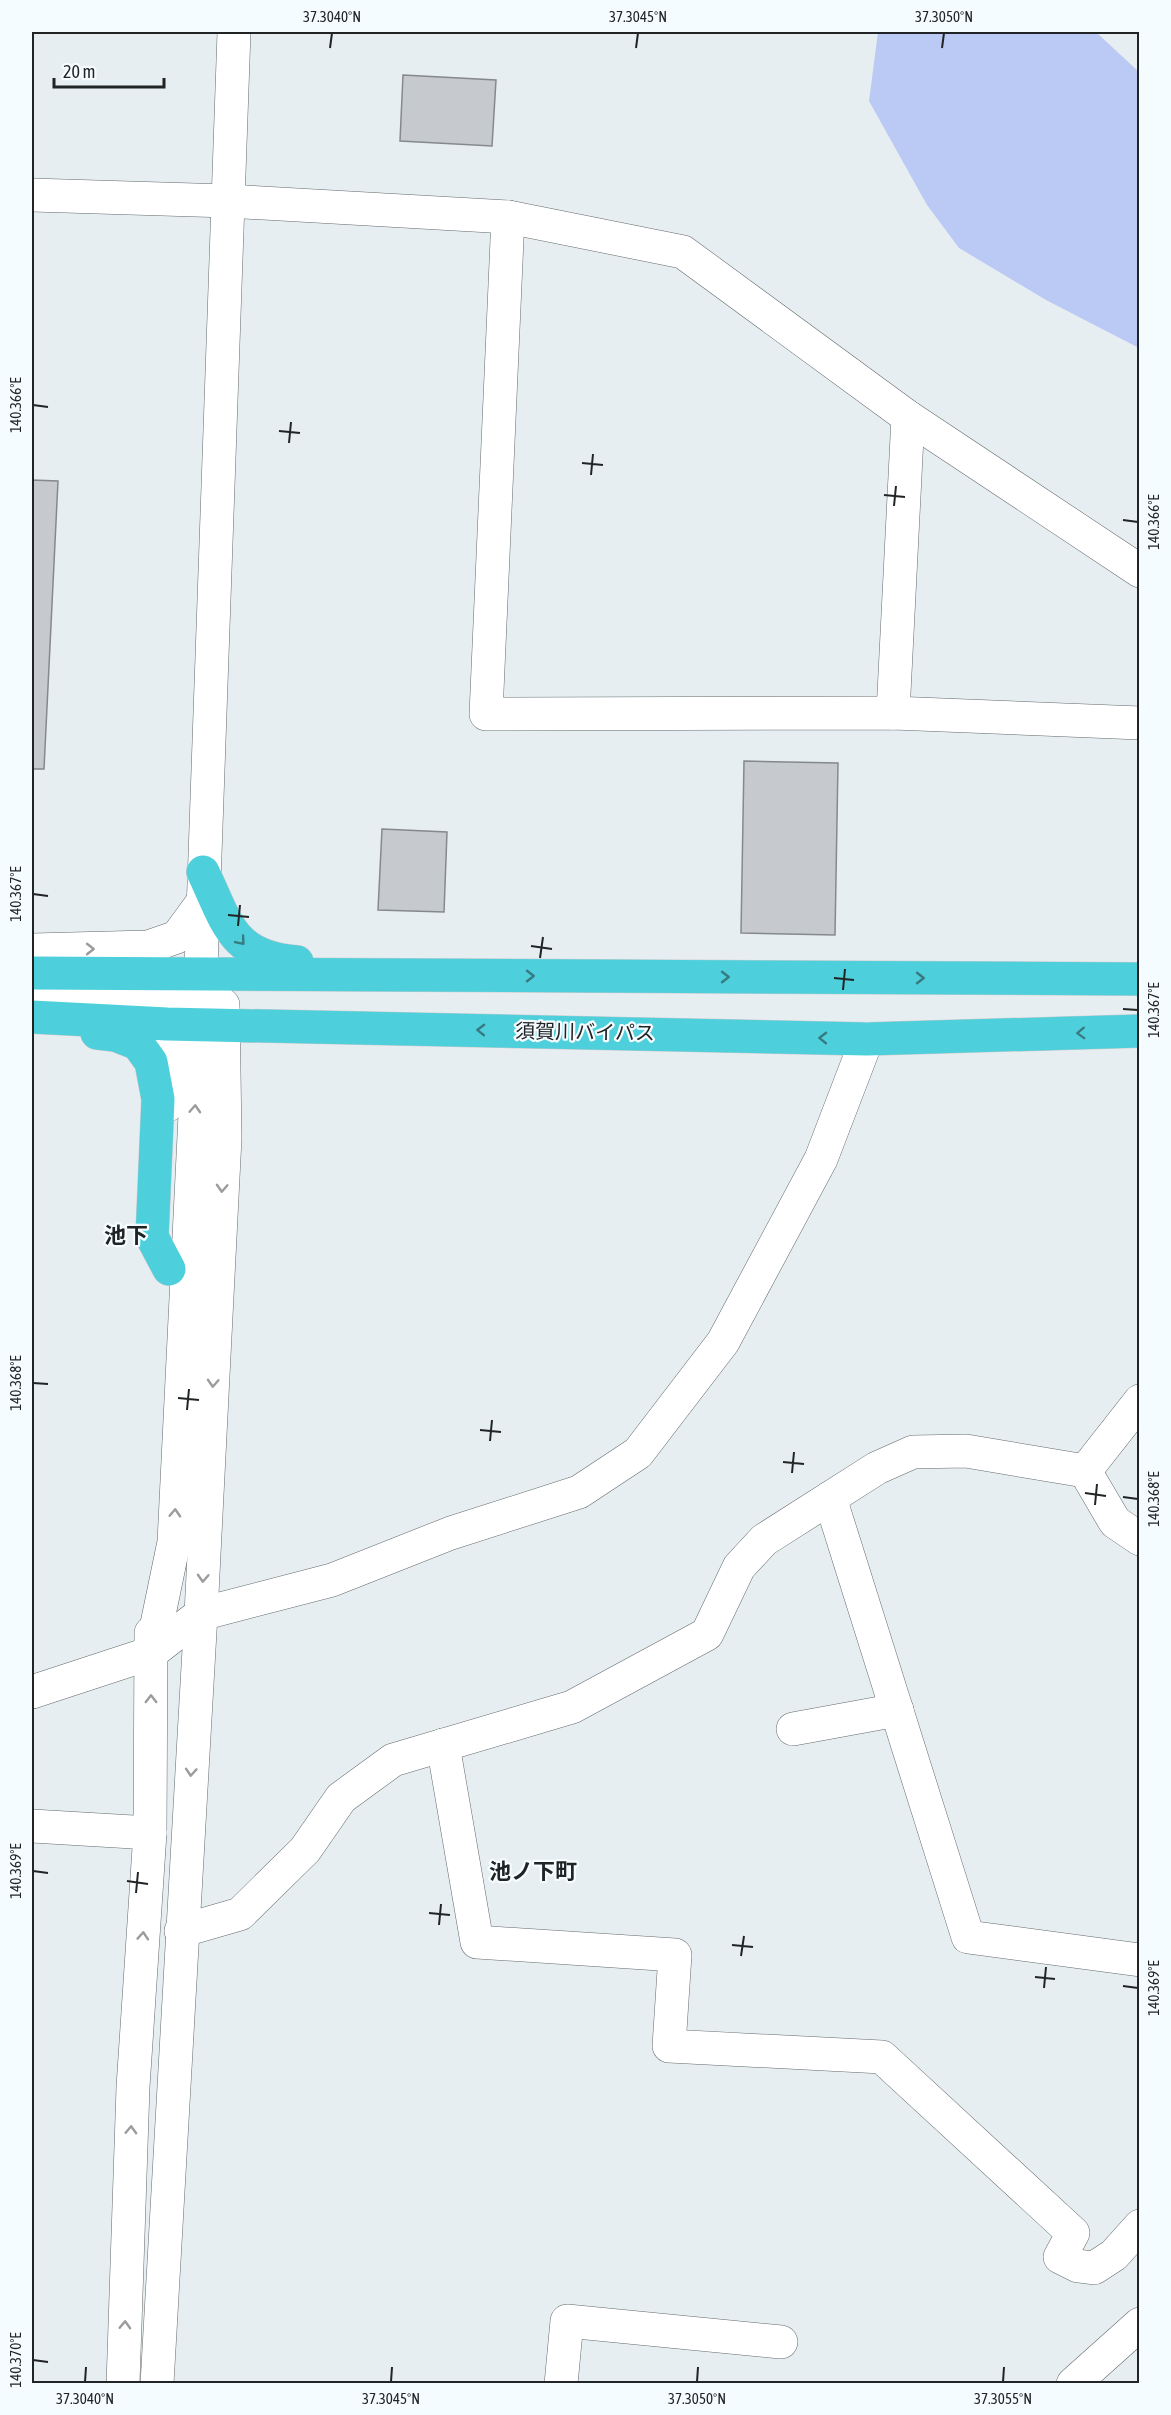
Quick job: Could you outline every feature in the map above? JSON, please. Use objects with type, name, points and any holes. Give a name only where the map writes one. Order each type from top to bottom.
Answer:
[{"type":"highway","points":[[202,887],[228,926],[248,949],[272,960],[423,976]]},
{"type":"highway","name":"須賀川バイパス","points":[[32,973],[198,1005],[394,1028],[867,1039],[1140,1031]]},
{"type":"highway","name":"須賀川バイパス","points":[[32,1017],[198,1005],[423,976],[1140,980]]},
{"type":"highway","points":[[32,1024],[115,1035],[138,1044],[151,1062],[158,1099],[152,1238],[169,1269]]},
{"type":"street","points":[[151,1653],[174,1542],[198,1005],[234,32]]},
{"type":"street","points":[[32,195],[228,201],[508,217],[683,252],[908,417],[1140,571]]},
{"type":"street","points":[[508,217],[486,714],[893,713],[1140,723]]},
{"type":"street","points":[[893,713],[908,417]]},
{"type":"street","points":[[32,950],[148,947],[177,937],[202,887]]},
{"type":"street","points":[[32,991],[198,1005]]},
{"type":"street","points":[[198,1005],[225,1138]]},
{"type":"street","points":[[123,2384],[133,2087],[150,1833],[153,1503],[169,1269],[198,1005]]},
{"type":"street","points":[[157,2384],[181,1931],[201,1614],[225,1138],[236,1057],[249,1040],[279,1036],[320,1038],[394,1028]]},
{"type":"street","points":[[32,1692],[151,1653],[201,1614],[332,1580],[451,1533],[579,1492],[638,1453],[723,1342],[821,1159],[867,1039]]},
{"type":"street","points":[[1085,1471],[1140,1401]]},
{"type":"street","points":[[181,1931],[240,1914],[305,1850],[341,1798],[393,1760],[572,1707],[707,1634],[739,1567],[764,1540],[877,1468],[913,1452],[966,1450],[1085,1471],[1116,1522],[1140,1539]]},
{"type":"street","points":[[830,1498],[968,1936],[1140,1960]]},
{"type":"street","points":[[793,1729],[897,1710]]},
{"type":"street","points":[[443,1746],[477,1942],[675,1955],[669,2046],[882,2057],[1073,2233],[1060,2258],[1078,2266],[1094,2268],[1114,2255],[1140,2226]]},
{"type":"street","points":[[32,1826],[150,1833]]},
{"type":"street","points":[[561,2384],[567,2321],[781,2342]]},
{"type":"street","points":[[1073,2384],[1140,2324]]},
{"type":"water","points":[[878,32],[1096,32],[1139,72],[1139,348],[1046,300],[959,248],[927,205],[869,101]]},
{"type":"building","points":[[403,75],[496,80],[492,146],[400,141]]},
{"type":"building","points":[[32,480],[58,481],[44,769],[32,769]]},
{"type":"building","points":[[744,761],[838,763],[835,935],[741,933]]},
{"type":"building","points":[[382,829],[447,832],[444,912],[378,910]]},
{"type":"district","name":"池下","points":[[126,1235]]},
{"type":"district","name":"池ノ下町","points":[[533,1871]]}]
